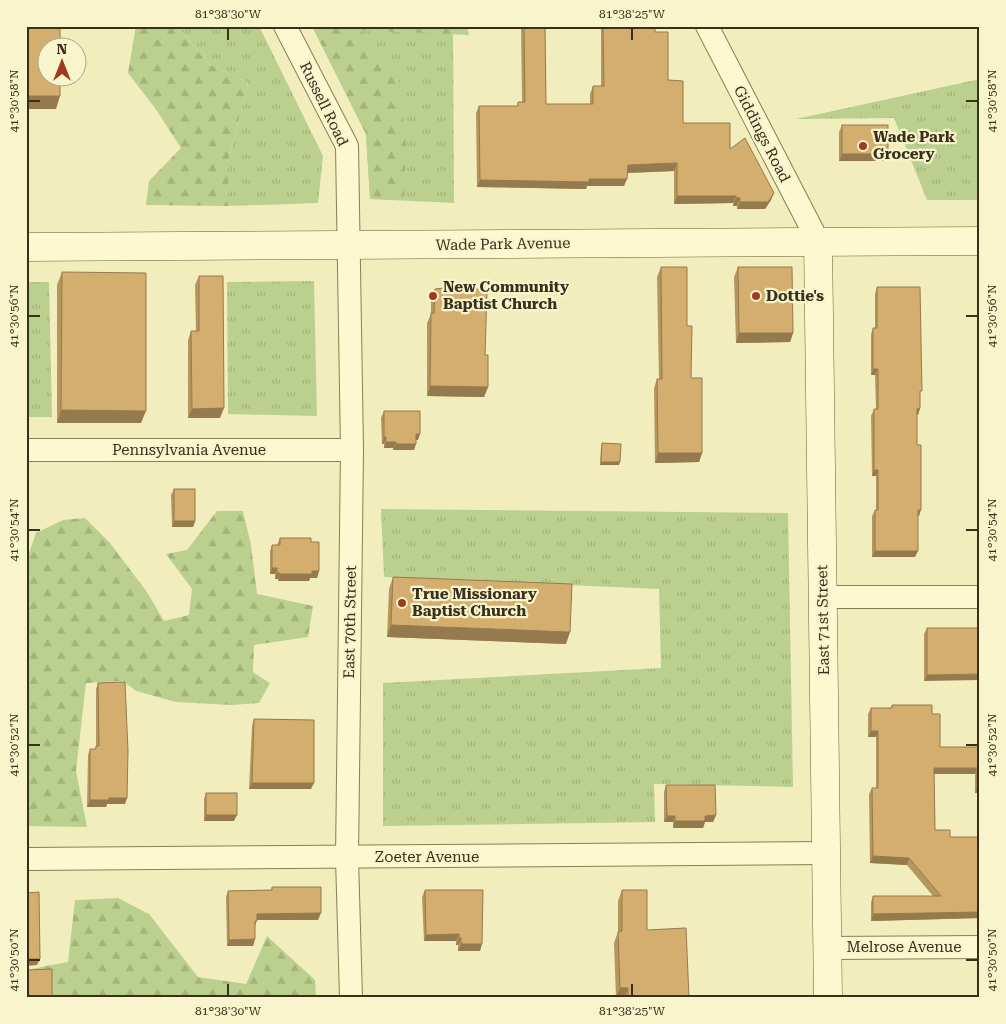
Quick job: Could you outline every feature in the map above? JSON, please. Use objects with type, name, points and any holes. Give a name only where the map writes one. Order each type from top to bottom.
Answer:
[{"type":"street","name":"Russell Road","points":[[285,26],[347,146],[348,245]]},
{"type":"street","name":"Giddings Road","points":[[707,26],[818,241]]},
{"type":"street","name":"East 71st Street","points":[[818,241],[828,853],[828,998]]},
{"type":"street","name":"Wade Park Avenue","points":[[26,247],[980,241]]},
{"type":"street","name":"East 70th Street","points":[[348,245],[352,450],[347,858],[351,998]]},
{"type":"street","name":"Pennsylvania Avenue","points":[[26,450],[352,450]]},
{"type":"street","points":[[823,597],[980,597]]},
{"type":"street","name":"Zoeter Avenue","points":[[26,859],[828,853]]},
{"type":"street","name":"Melrose Avenue","points":[[828,948],[980,947]]},
{"type":"green space","points":[[136,26],[177,26],[209,64],[248,83],[228,162],[228,206],[146,205],[149,181],[181,148],[155,108],[128,73]]},
{"type":"green space","points":[[177,26],[259,26],[323,156],[318,203],[228,206],[228,162],[248,83],[209,64]]},
{"type":"green space","points":[[312,26],[453,26],[454,203],[370,199],[366,134]]},
{"type":"green space","points":[[314,26],[467,26],[469,35],[359,30],[398,72],[406,144],[404,200],[370,199],[366,134],[313,28]]},
{"type":"green space","points":[[980,79],[980,200],[927,200],[894,118],[796,119]]},
{"type":"green space","points":[[314,281],[317,416],[228,414],[227,282]]},
{"type":"green space","points":[[26,282],[49,282],[52,417],[26,417]]},
{"type":"green space","points":[[381,509],[788,513],[793,787],[654,784],[655,822],[383,826],[383,683],[661,668],[659,589],[384,577]]},
{"type":"green space","points":[[217,511],[243,511],[251,545],[257,594],[313,606],[308,637],[254,645],[253,672],[270,683],[259,703],[231,705],[176,702],[136,691],[123,681],[86,683],[76,771],[87,827],[26,826],[26,554],[29,553],[36,533],[63,520],[85,518],[110,543],[147,592],[164,621],[189,615],[192,589],[166,554],[187,550]]},
{"type":"green space","points":[[118,898],[149,914],[198,977],[246,984],[267,936],[315,980],[316,998],[26,998],[26,970],[68,962],[75,900]]},
{"type":"building","points":[[26,26],[60,26],[60,38],[38,38],[38,88],[60,88],[60,96],[26,96]]},
{"type":"building","points":[[524,26],[545,26],[546,104],[593,104],[593,86],[604,86],[603,26],[655,26],[655,32],[668,32],[668,80],[683,81],[683,123],[730,123],[730,149],[745,138],[774,193],[768,202],[740,202],[740,198],[736,198],[736,196],[677,196],[677,163],[628,165],[627,179],[589,179],[589,182],[480,180],[479,106],[518,106],[518,102],[525,102]]},
{"type":"building","name":"Wade Park Grocery","points":[[842,125],[888,125],[888,154],[842,154]]},
{"type":"building","points":[[661,267],[687,267],[687,326],[692,326],[691,378],[702,378],[702,453],[658,453],[657,379],[662,379]]},
{"type":"building","points":[[738,267],[792,267],[793,333],[739,333]]},
{"type":"building","points":[[62,272],[146,273],[146,411],[61,410]]},
{"type":"building","points":[[199,276],[223,276],[224,408],[192,409],[191,331],[199,331]]},
{"type":"building","points":[[461,286],[487,291],[485,355],[488,355],[488,387],[430,386],[431,313],[434,313],[435,289]]},
{"type":"building","points":[[877,287],[920,287],[922,391],[920,391],[920,408],[917,409],[917,445],[921,445],[921,510],[918,510],[918,551],[875,551],[875,510],[878,510],[878,470],[874,470],[874,409],[878,409],[878,369],[873,369],[873,328],[877,328]]},
{"type":"building","points":[[384,411],[420,411],[420,434],[416,434],[416,444],[386,442],[386,437],[384,437]]},
{"type":"building","points":[[602,443],[621,444],[620,462],[601,462]]},
{"type":"building","points":[[174,489],[195,489],[195,521],[174,521]]},
{"type":"building","points":[[280,538],[311,538],[311,542],[319,542],[319,571],[312,571],[312,574],[277,573],[277,568],[272,568],[272,545],[280,545]]},
{"type":"building","points":[[393,577],[572,584],[570,632],[391,625]]},
{"type":"building","points":[[927,628],[980,628],[980,674],[927,675]]},
{"type":"building","points":[[125,682],[128,751],[127,798],[90,800],[90,749],[96,749],[96,746],[99,746],[98,683]]},
{"type":"building","points":[[892,705],[932,705],[932,714],[940,714],[940,747],[980,747],[980,786],[977,786],[977,768],[934,768],[935,830],[950,830],[950,837],[980,837],[980,912],[873,914],[873,896],[941,896],[909,858],[873,856],[872,788],[878,788],[878,731],[871,731],[871,708],[892,708]]},
{"type":"building","points":[[254,719],[314,720],[314,783],[252,783]]},
{"type":"building","points":[[666,785],[715,785],[716,815],[705,816],[705,821],[675,821],[675,816],[667,816]]},
{"type":"building","points":[[206,793],[237,793],[237,815],[206,815]]},
{"type":"building","points":[[272,887],[321,887],[321,913],[257,914],[255,939],[229,940],[228,891],[272,890]]},
{"type":"building","points":[[425,890],[483,890],[482,944],[461,944],[459,934],[426,935]]},
{"type":"building","points":[[622,890],[647,890],[647,930],[686,928],[689,998],[628,998],[628,988],[620,988],[618,932],[622,931]]},
{"type":"building","points":[[39,892],[40,959],[26,959],[26,893]]},
{"type":"building","points":[[52,969],[52,998],[27,998],[27,970]]},
{"type":"place","name":"Wade Park Grocery","points":[[863,146]]},
{"type":"place","name":"New Community Baptist Church","points":[[433,296]]},
{"type":"place","name":"Dottie's","points":[[756,296]]},
{"type":"place","name":"True Missionary Baptist Church","points":[[402,603]]}]
